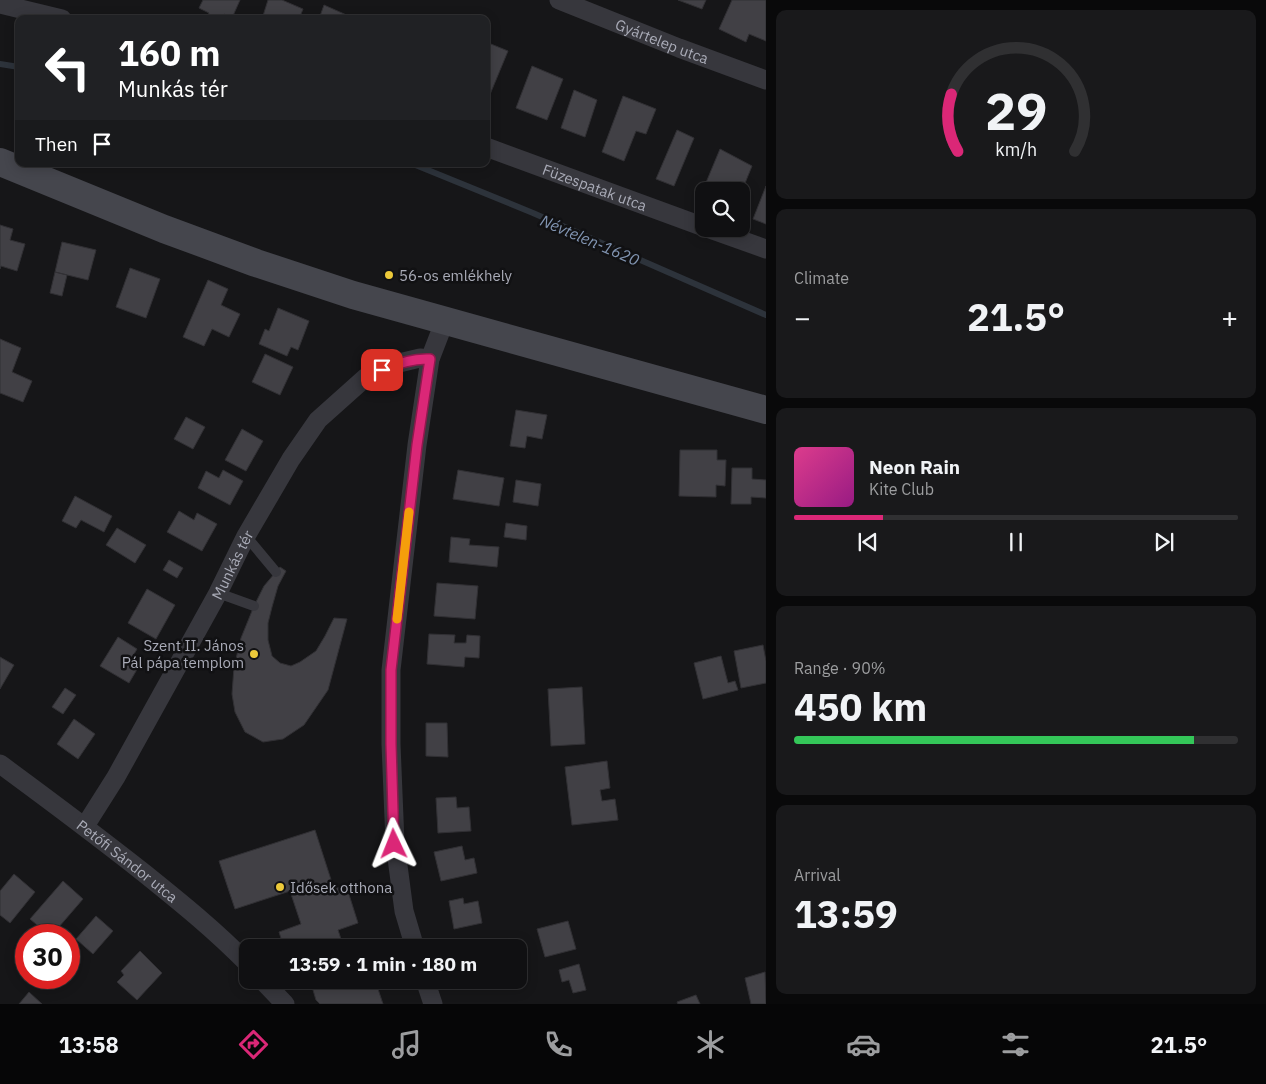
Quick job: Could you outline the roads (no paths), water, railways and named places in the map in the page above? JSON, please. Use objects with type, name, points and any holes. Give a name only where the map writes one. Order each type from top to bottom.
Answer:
[{"type":"street","name":"Gyártelep utca","points":[[559,0],[679,48],[766,80]]},
{"type":"street","points":[[0,4],[45,15]]},
{"type":"street","name":"Füzespatak utca","points":[[490,148],[695,223]]},
{"type":"street","points":[[0,162],[155,225],[256,263],[353,294],[766,410]]},
{"type":"street","points":[[732,237],[766,249]]},
{"type":"street","points":[[412,939],[404,911],[394,844],[391,670],[417,445],[430,359],[445,320]]},
{"type":"street","name":"Munkás tér","points":[[85,826],[116,777],[218,593],[246,536],[291,459],[318,420],[365,378],[399,363],[420,358],[430,359]]},
{"type":"street","name":"Petőfi Sándor utca","points":[[0,764],[85,826],[195,914],[239,955]]},
{"type":"street","points":[[271,989],[285,1004]]},
{"type":"street","points":[[428,989],[433,1004]]},
{"type":"lane","points":[[246,536],[276,572]]},
{"type":"lane","points":[[218,593],[254,606]]},
{"type":"waterway","name":"Névtelen-1620","points":[[0,64],[15,66]]},
{"type":"waterway","name":"Névtelen-1620","points":[[420,167],[533,213],[766,315]]},
{"type":"place","name":"56-os emlékhely","points":[[389,275]]},
{"type":"place","name":"Szent II. János Pál pápa templom","points":[[254,654]]},
{"type":"place","name":"Idősek otthona","points":[[280,887]]}]
